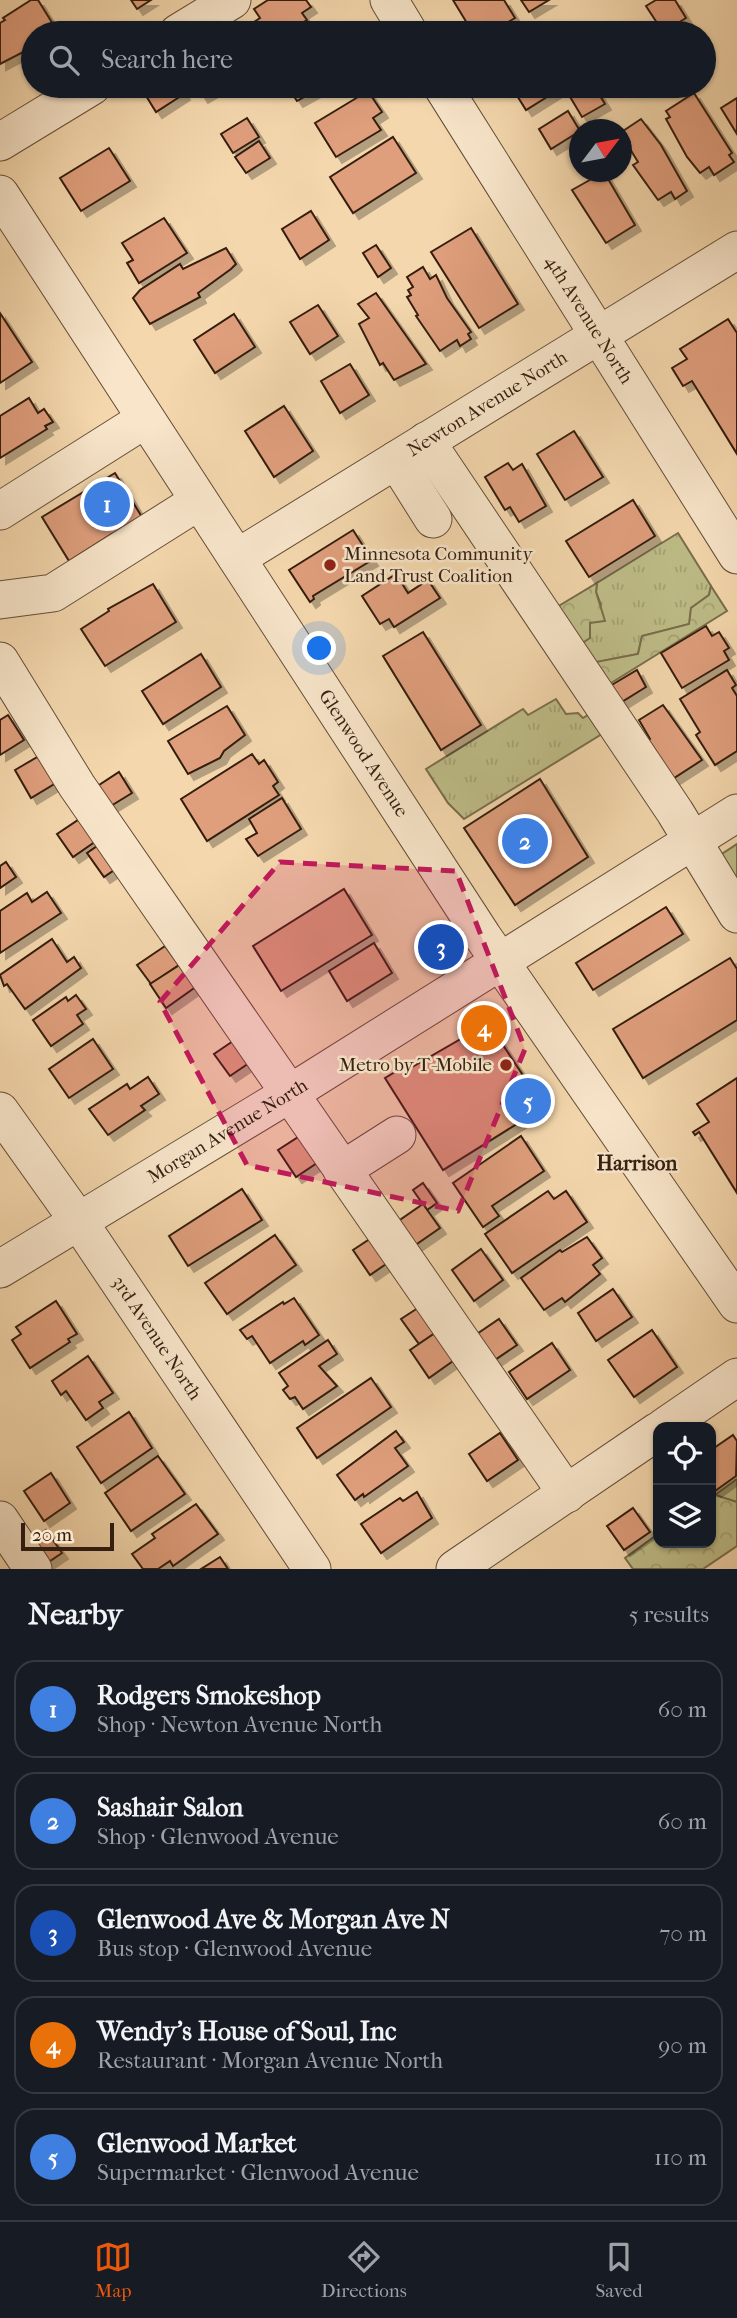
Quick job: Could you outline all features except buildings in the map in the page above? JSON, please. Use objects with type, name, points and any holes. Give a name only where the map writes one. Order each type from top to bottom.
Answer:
[{"type":"street","points":[[198,21],[232,0]]},
{"type":"street","points":[[389,0],[402,21]]},
{"type":"street","points":[[0,142],[72,98]]},
{"type":"street","name":"4th Avenue North","points":[[450,98],[598,335],[735,546]]},
{"type":"street","name":"Glenwood Avenue","points":[[0,194],[144,420],[500,962],[737,1304]]},
{"type":"street","name":"Newton Avenue North","points":[[237,558],[737,250]]},
{"type":"street","points":[[0,511],[144,420]]},
{"type":"street","points":[[411,451],[433,519]]},
{"type":"street","points":[[411,451],[692,841],[737,914]]},
{"type":"street","points":[[0,600],[53,593],[199,501]]},
{"type":"street","points":[[0,661],[77,786],[568,1494]]},
{"type":"street","name":"Morgan Avenue North","points":[[0,1269],[77,1219],[289,1094],[737,813]]},
{"type":"street","name":"3rd Avenue North","points":[[0,1111],[77,1219],[312,1569]]},
{"type":"street","points":[[342,1170],[397,1135]]},
{"type":"street","points":[[671,1422],[737,1377]]},
{"type":"street","points":[[455,1569],[653,1434]]},
{"type":"street","points":[[0,1520],[33,1569]]},
{"type":"highlighted area","points":[[280,862],[456,871],[525,1049],[458,1211],[247,1165],[160,1002]]},
{"type":"green space","points":[[678,533],[711,586],[709,595],[691,608],[690,624],[642,636],[638,654],[597,662],[594,675],[576,647],[601,605],[596,592],[597,583]]},
{"type":"green space","points":[[597,583],[596,592],[605,621],[590,623],[590,638],[576,647],[552,610]]},
{"type":"green space","points":[[711,586],[727,611],[603,688],[594,675],[596,662],[638,654],[642,636],[689,624],[691,608],[709,595]]},
{"type":"green space","points":[[556,699],[566,714],[578,713],[583,718],[594,711],[610,729],[464,819],[448,803],[426,769],[523,709],[528,715]]},
{"type":"green space","points":[[737,844],[737,903],[711,861]]},
{"type":"green space","points":[[737,1479],[737,1502],[716,1494]]},
{"type":"green space","points":[[716,1495],[737,1502],[737,1546],[703,1569],[633,1569],[625,1558],[653,1538],[653,1548],[716,1548]]},
{"type":"place","name":"Rodgers Smokeshop","points":[[107,504]]},
{"type":"place","name":"Minnesota Community Land Trust Coalition","points":[[330,565]]},
{"type":"place","name":"Sashair Salon","points":[[525,841]]},
{"type":"place","name":"Glenwood Ave & Morgan Ave N","points":[[441,947]]},
{"type":"place","name":"Wendy's House of Soul, Inc","points":[[484,1028]]},
{"type":"place","name":"Metro by T-Mobile","points":[[506,1065]]},
{"type":"place","name":"Glenwood Market","points":[[528,1101]]},
{"type":"district","name":"Harrison","points":[[637,1163]]}]
